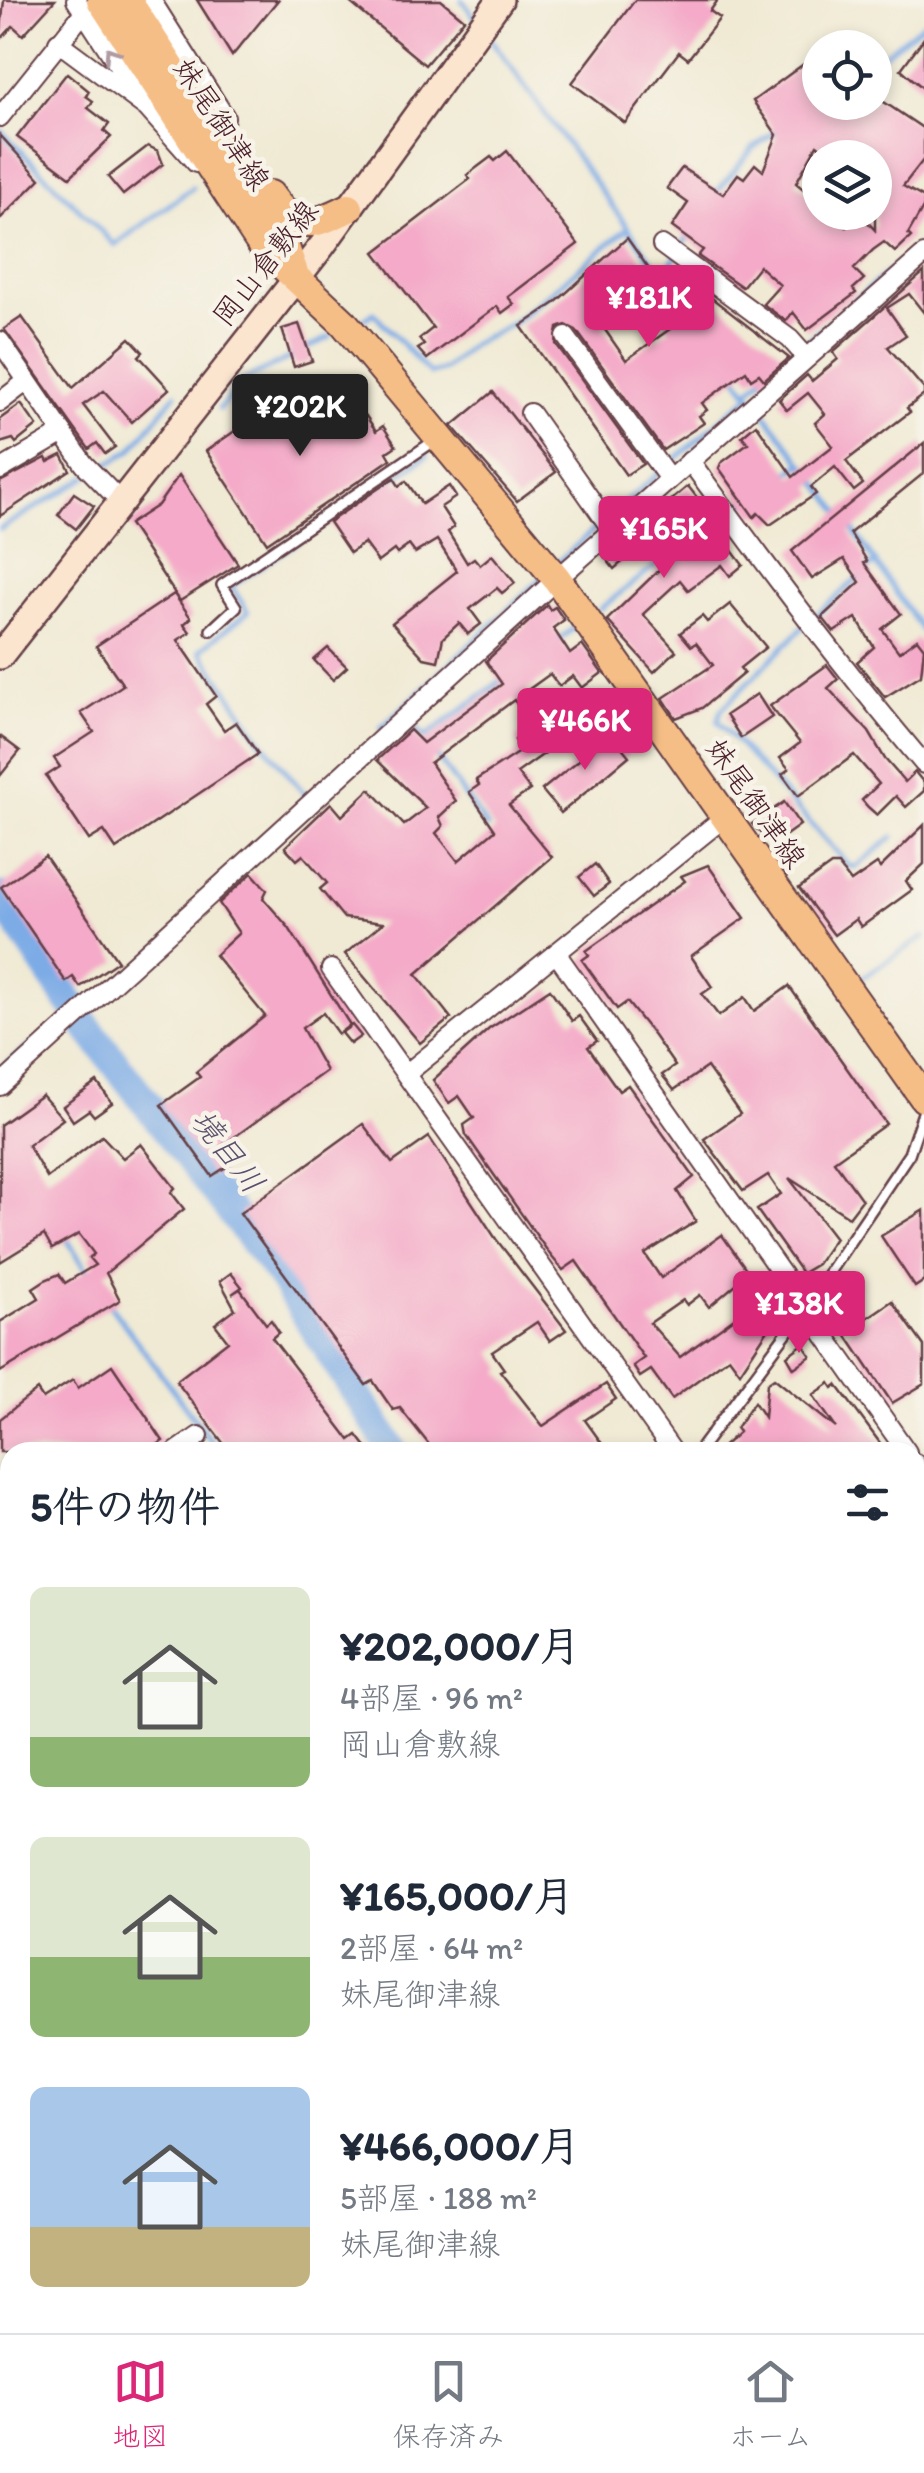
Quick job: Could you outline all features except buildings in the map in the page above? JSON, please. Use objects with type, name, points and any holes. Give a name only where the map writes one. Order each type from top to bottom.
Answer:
[{"type":"main road","name":"妹尾御津線","points":[[127,0],[201,147],[263,247],[344,323],[552,574],[924,1098]]},
{"type":"main road","name":"妹尾御津線","points":[[87,4],[201,147],[281,236],[296,277]]},
{"type":"main road","name":"岡山倉敷線","points":[[0,656],[349,208],[486,19]]},
{"type":"main road","points":[[201,147],[236,146],[288,218],[316,223],[349,208]]},
{"type":"street","points":[[58,42],[201,147],[226,124],[225,117],[151,0]]},
{"type":"street","points":[[0,117],[87,4],[147,108]]},
{"type":"street","points":[[671,252],[801,351]]},
{"type":"street","points":[[0,1086],[606,522],[664,472],[690,461],[756,401],[801,351],[924,255]]},
{"type":"street","points":[[566,338],[664,472]]},
{"type":"street","points":[[0,341],[93,474],[120,500]]},
{"type":"street","points":[[0,402],[27,381]]},
{"type":"street","points":[[530,414],[606,522]]},
{"type":"street","points":[[0,470],[63,433]]},
{"type":"street","points":[[690,461],[810,620],[830,653],[924,764]]},
{"type":"street","points":[[406,1074],[726,816]]},
{"type":"street","points":[[556,953],[901,1442]]},
{"type":"street","points":[[331,969],[666,1442]]},
{"type":"street","points":[[190,1442],[198,1436]]},
{"type":"lane","points":[[210,630],[236,607],[222,585],[439,438]]},
{"type":"lane","points":[[705,1442],[805,1308],[909,1154],[924,1110]]},
{"type":"waterway","points":[[462,0],[475,18]]},
{"type":"waterway","points":[[892,48],[924,23]]},
{"type":"waterway","points":[[487,34],[687,309]]},
{"type":"waterway","points":[[0,130],[115,245],[192,188]]},
{"type":"waterway","points":[[716,193],[753,148],[777,130]]},
{"type":"waterway","points":[[365,318],[374,313],[430,374],[445,369],[471,345],[513,323],[628,228]]},
{"type":"waterway","points":[[663,276],[688,236]]},
{"type":"waterway","points":[[785,359],[924,242]]},
{"type":"waterway","points":[[219,409],[245,380],[330,337]]},
{"type":"waterway","points":[[735,374],[752,397]]},
{"type":"waterway","points":[[748,391],[765,376]]},
{"type":"waterway","points":[[97,471],[131,450],[176,394]]},
{"type":"waterway","points":[[608,517],[750,395]]},
{"type":"waterway","points":[[759,406],[843,516]]},
{"type":"waterway","points":[[307,797],[261,740],[200,650],[248,612],[231,586],[427,456]]},
{"type":"waterway","points":[[784,476],[802,463]]},
{"type":"waterway","points":[[0,529],[87,477]]},
{"type":"waterway","points":[[690,542],[747,502]]},
{"type":"waterway","points":[[556,564],[600,524]]},
{"type":"waterway","points":[[850,525],[924,634]]},
{"type":"waterway","points":[[600,609],[664,559]]},
{"type":"waterway","points":[[876,562],[804,626],[721,710],[718,721],[849,866],[856,867],[893,837]]},
{"type":"waterway","points":[[381,728],[545,575]]},
{"type":"waterway","points":[[556,642],[573,629]]},
{"type":"waterway","points":[[425,737],[502,680]]},
{"type":"waterway","points":[[409,722],[425,737]]},
{"type":"waterway","points":[[436,755],[487,827]]},
{"type":"waterway","name":"境目川","points":[[0,897],[84,1023],[282,1278],[388,1442]]},
{"type":"waterway","points":[[858,980],[924,937]]},
{"type":"waterway","points":[[0,1070],[41,1038]]},
{"type":"waterway","points":[[66,1238],[90,1275]]},
{"type":"waterway","points":[[107,1301],[212,1442]]}]
